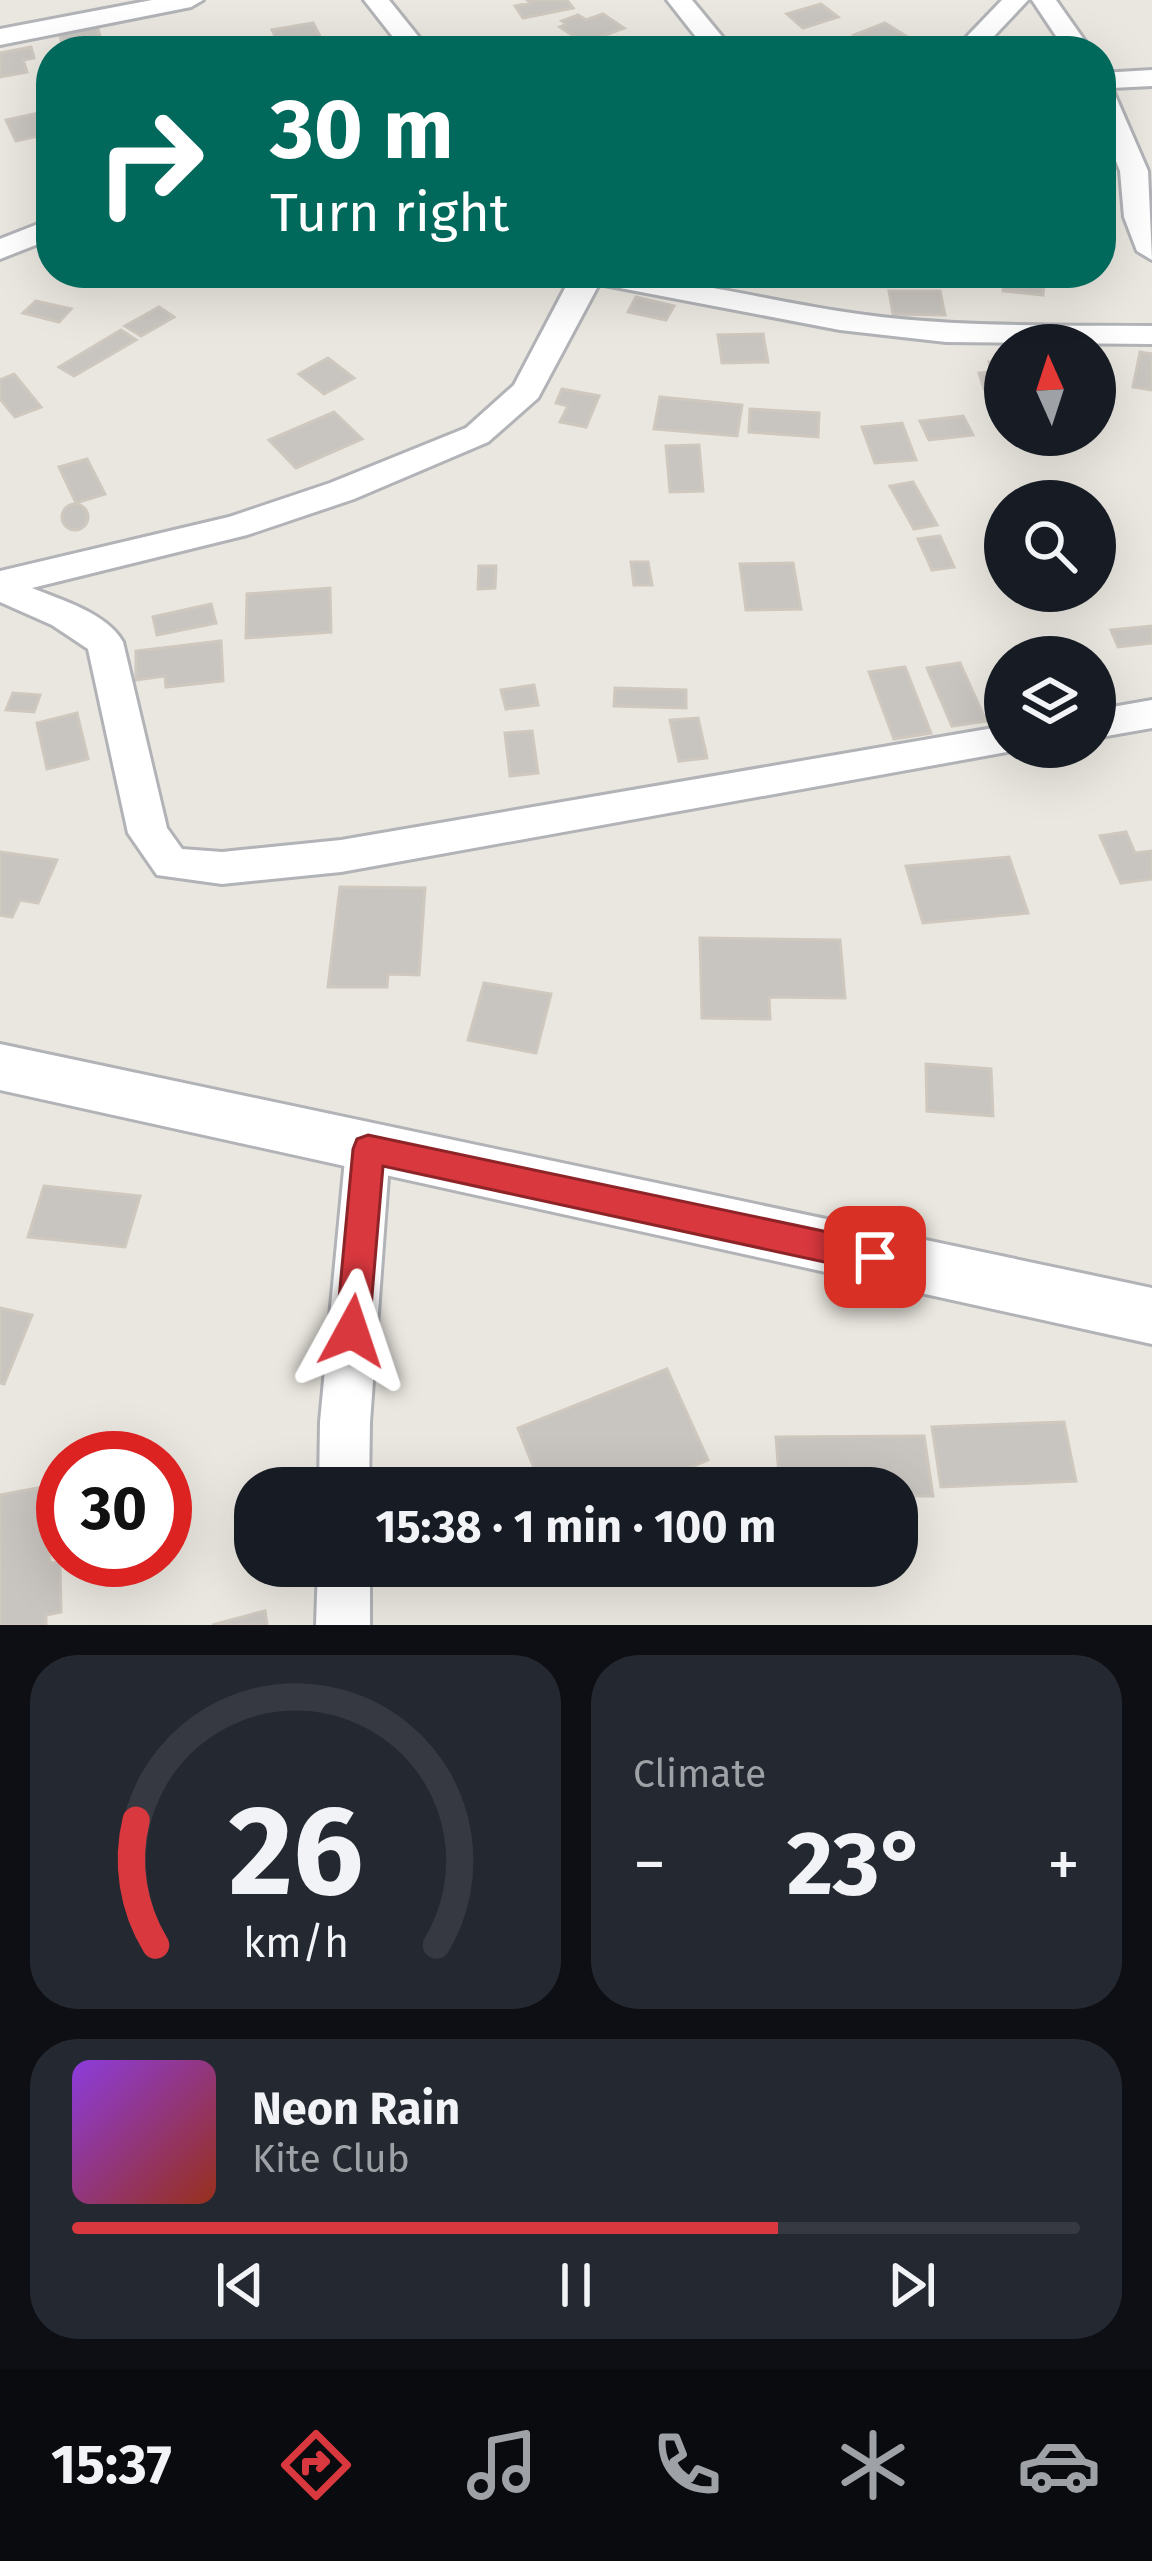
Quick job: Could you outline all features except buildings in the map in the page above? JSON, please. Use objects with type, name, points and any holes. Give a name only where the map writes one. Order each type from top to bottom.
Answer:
[{"type":"street","points":[[0,37],[191,0]]},
{"type":"street","points":[[376,0],[405,36]]},
{"type":"street","points":[[679,0],[709,36]]},
{"type":"street","points":[[980,36],[1016,0]]},
{"type":"street","points":[[1044,0],[1069,36]]},
{"type":"street","points":[[1116,80],[1152,78]]},
{"type":"street","points":[[1116,127],[1134,171],[1152,250]]},
{"type":"street","points":[[1116,169],[1134,171]]},
{"type":"street","points":[[0,250],[36,234]]},
{"type":"street","points":[[0,586],[235,527],[447,451],[490,426],[527,391],[583,288]]},
{"type":"street","points":[[669,288],[840,321],[946,333],[1152,335]]},
{"type":"street","points":[[0,586],[65,616],[105,642],[148,833],[171,864],[223,868],[341,856],[984,744]]},
{"type":"street","points":[[1116,720],[1152,714]]},
{"type":"street","points":[[0,1067],[1152,1316]]},
{"type":"street","points":[[344,1467],[368,1149]]},
{"type":"street","points":[[344,1587],[344,1625]]},
{"type":"route","points":[[352,1331],[368,1149],[875,1257]]}]
